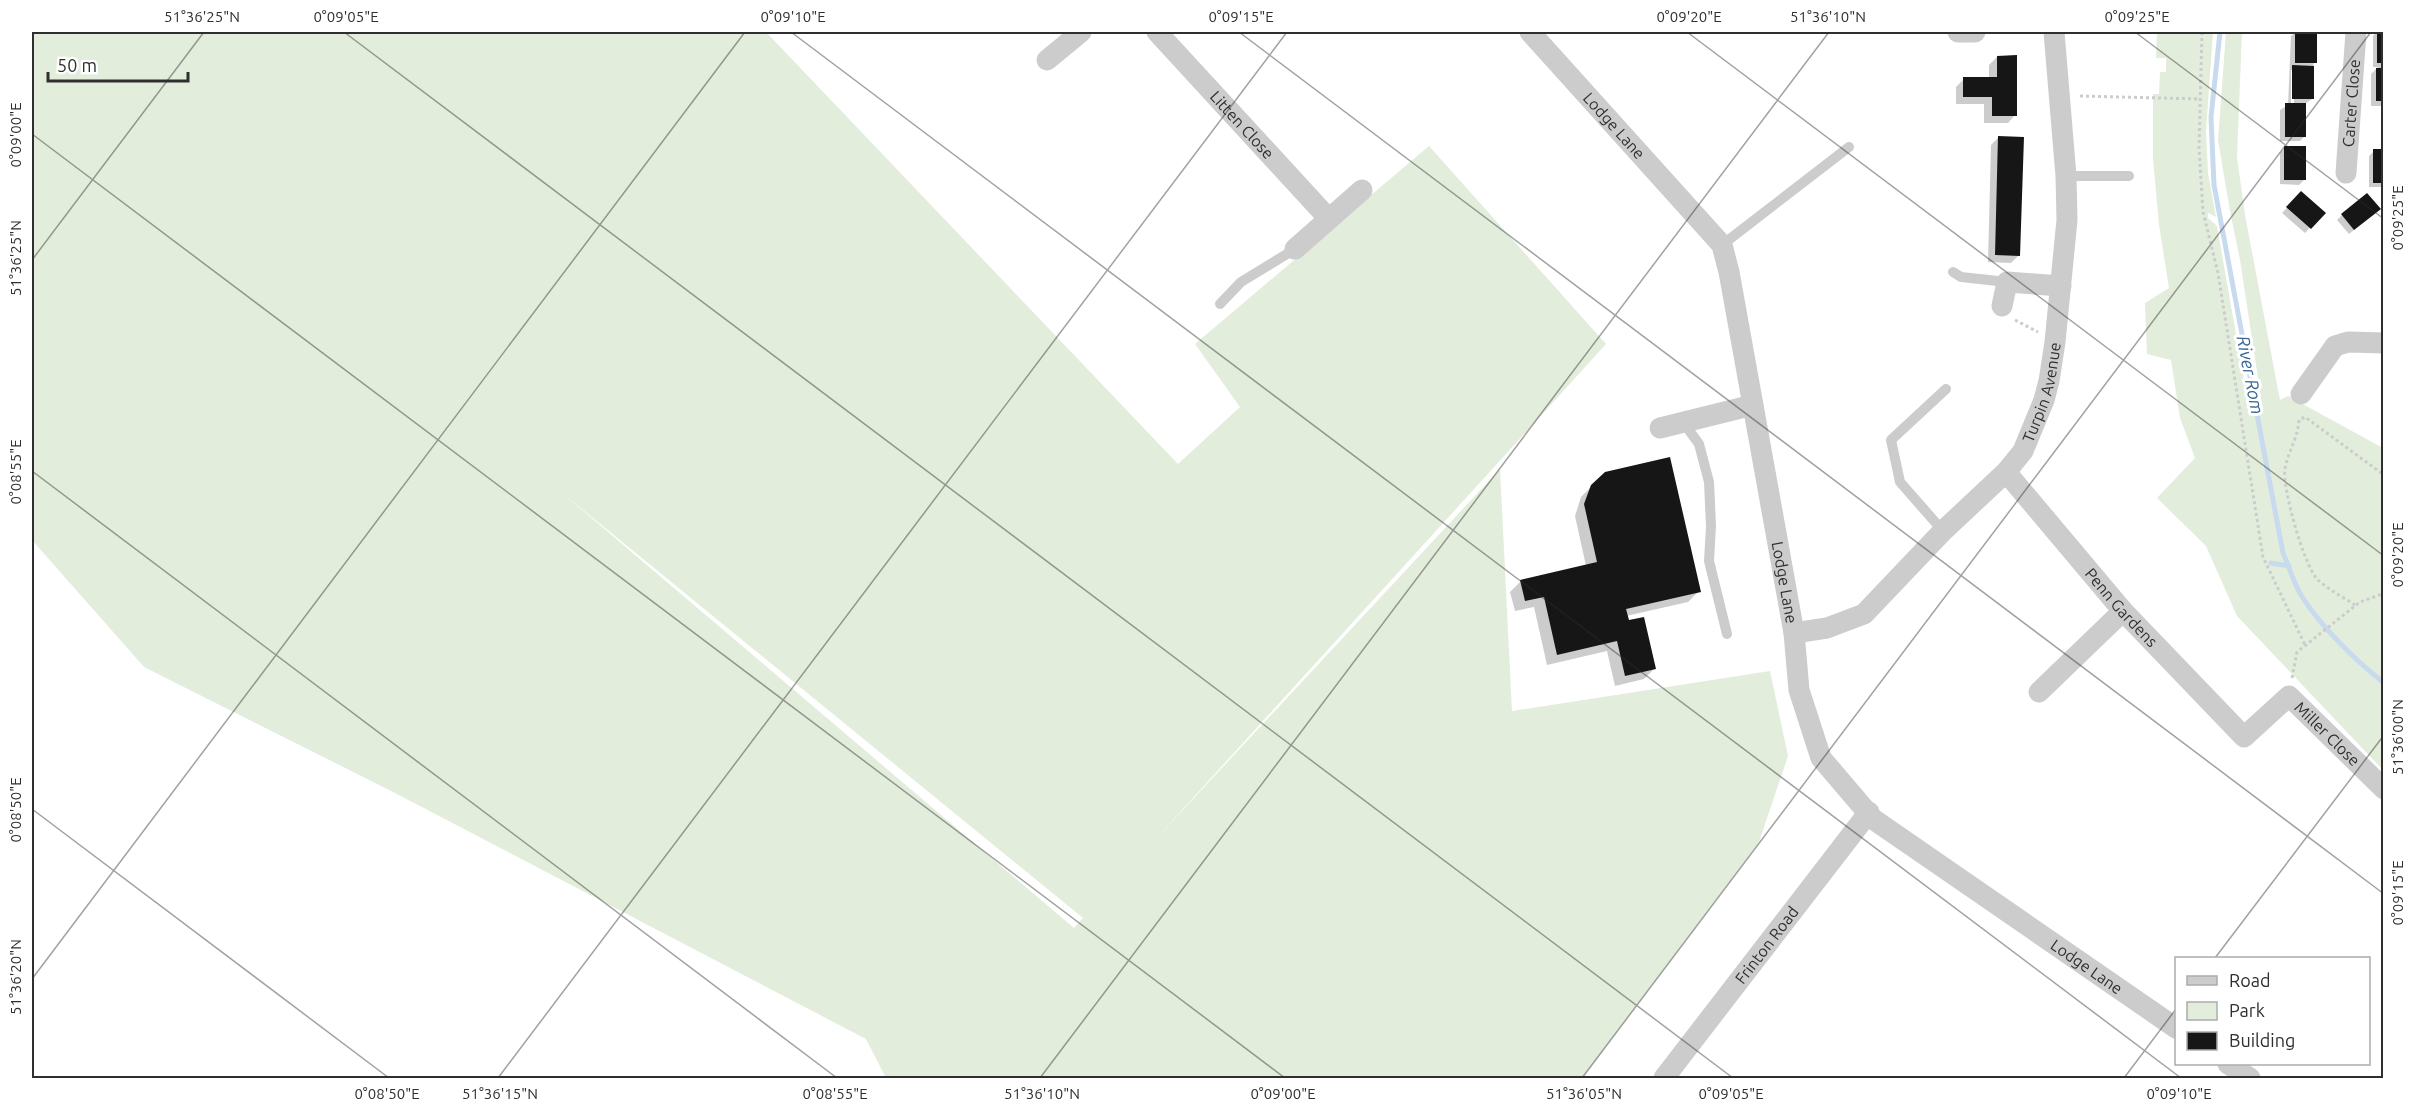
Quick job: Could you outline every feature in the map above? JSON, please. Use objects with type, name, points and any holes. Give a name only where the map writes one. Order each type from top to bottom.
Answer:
[{"type":"street","points":[[1047,60],[1081,32]]},
{"type":"street","name":"Litten Close","points":[[1157,32],[1329,219]]},
{"type":"street","name":"Lodge Lane","points":[[1530,32],[1722,245],[1729,272],[1794,633],[1799,690],[1821,758],[1874,819],[2175,1027]]},
{"type":"street","points":[[1958,32],[1975,32]]},
{"type":"street","name":"Turpin Avenue","points":[[1794,633],[1827,628],[1864,614],[1943,531],[2007,472],[2023,450],[2044,400],[2055,342],[2067,220],[2066,177],[2054,32]]},
{"type":"street","name":"Carter Close","points":[[2346,173],[2356,32]]},
{"type":"street","points":[[1295,249],[1362,190]]},
{"type":"street","points":[[2006,312],[2007,282],[2061,286]]},
{"type":"street","points":[[2301,394],[2335,346],[2348,342],[2384,343]]},
{"type":"street","points":[[1660,428],[1753,405]]},
{"type":"street","name":"Penn Gardens","points":[[2007,472],[2123,611],[2244,737]]},
{"type":"street","points":[[2038,692],[2123,611]]},
{"type":"street","name":"Miller Close","points":[[2244,737],[2289,696],[2384,789]]},
{"type":"street","name":"Frinton Road","points":[[1664,1078],[1869,812]]},
{"type":"street","points":[[2230,1065],[2250,1078]]},
{"type":"lane","points":[[1722,245],[1849,147]]},
{"type":"lane","points":[[2066,177],[2129,176]]},
{"type":"lane","points":[[1220,304],[1241,282],[1295,249]]},
{"type":"lane","points":[[1953,272],[1961,277],[2007,282]]},
{"type":"lane","points":[[1943,531],[1900,482],[1891,440],[1946,389]]},
{"type":"lane","points":[[1683,422],[1699,444],[1709,482],[1711,526],[1709,561],[1727,634]]},
{"type":"path","points":[[2202,32],[2199,148],[2203,212],[2218,273],[2263,557],[2305,645]]},
{"type":"path","points":[[2060,96],[2200,99]]},
{"type":"path","points":[[2006,312],[2055,342]]},
{"type":"path","points":[[2355,605],[2317,578],[2305,559],[2285,471],[2288,456],[2298,434],[2299,420],[2305,417],[2384,475]]},
{"type":"path","points":[[2289,696],[2286,689],[2295,674],[2297,652],[2355,605],[2370,597],[2383,595]]},
{"type":"green space","points":[[32,32],[766,32],[1178,464],[1240,407],[1195,344],[1429,146],[1606,344],[1152,843],[1500,469],[1512,711],[1770,671],[1788,756],[1759,842],[1582,1078],[886,1078],[866,1039],[393,792],[144,667],[32,540]],"holes":[[[561,492],[1083,918],[1074,928]]]},
{"type":"green space","points":[[2157,32],[2213,32],[2206,131],[2208,173],[2216,217],[2208,213],[2208,218],[2217,226],[2248,403],[2263,411],[2240,260],[2218,140],[2226,32],[2242,32],[2237,157],[2245,215],[2280,400],[2288,396],[2383,448],[2383,770],[2237,616],[2206,546],[2157,498],[2195,458],[2180,418],[2171,360],[2147,354],[2145,303],[2169,288],[2159,225],[2153,159],[2153,94],[2159,94],[2160,72],[2166,72],[2166,58],[2156,58]]},
{"type":"building","points":[[2295,32],[2317,32],[2317,63],[2295,63]]},
{"type":"building","points":[[2377,32],[2384,32],[2384,63],[2377,63]]},
{"type":"building","points":[[2017,55],[2017,116],[1992,116],[1992,97],[1963,97],[1963,77],[1997,77],[1997,56]]},
{"type":"building","points":[[2292,65],[2314,66],[2314,99],[2292,99]]},
{"type":"building","points":[[2376,68],[2384,68],[2384,101],[2376,101]]},
{"type":"building","points":[[2285,103],[2306,103],[2306,137],[2285,137]]},
{"type":"building","points":[[1998,136],[2024,137],[2020,256],[1995,255]]},
{"type":"building","points":[[2284,146],[2306,146],[2306,180],[2284,180]]},
{"type":"building","points":[[2373,149],[2384,149],[2384,183],[2373,183]]},
{"type":"building","points":[[2301,191],[2326,213],[2311,229],[2286,207]]},
{"type":"building","points":[[2367,193],[2381,209],[2354,230],[2341,214]]},
{"type":"building","points":[[1670,457],[1701,592],[1626,609],[1629,620],[1644,617],[1656,669],[1625,676],[1617,641],[1557,655],[1544,597],[1525,601],[1520,580],[1597,562],[1584,504],[1591,485],[1605,472]]},
{"type":"waterway","name":"River Rom","points":[[2220,32],[2211,117],[2214,185],[2283,553],[2298,590],[2318,619],[2350,653],[2384,683]]},
{"type":"waterway","points":[[2271,563],[2289,566]]}]
